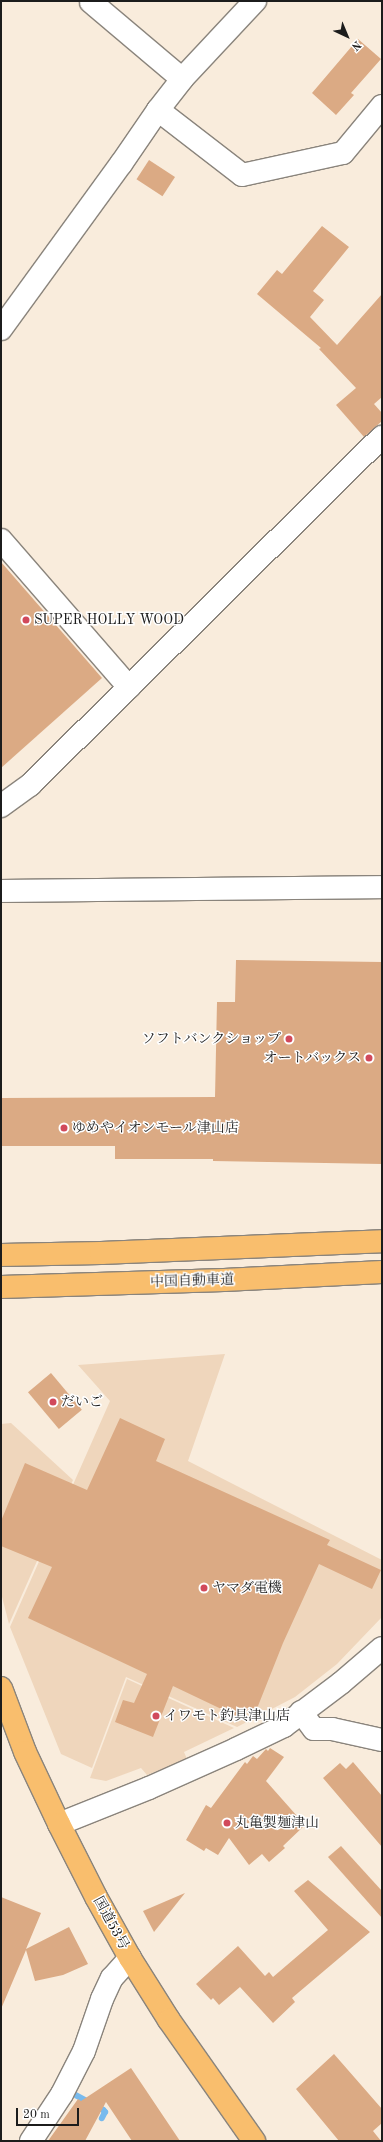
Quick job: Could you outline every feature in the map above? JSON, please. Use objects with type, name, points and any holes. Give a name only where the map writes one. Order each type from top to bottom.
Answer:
[{"type":"highway","points":[[1,1255],[219,1249],[382,1241]]},
{"type":"highway","points":[[1,1244],[100,1244],[219,1249]]},
{"type":"highway","name":"中国自動車道","points":[[1,1286],[224,1280],[382,1272]]},
{"type":"highway","points":[[1,1297],[224,1280]]},
{"type":"highway","name":"国道53号","points":[[1,1688],[25,1752],[59,1824],[130,1958],[200,2067],[254,2141]]},
{"type":"street","points":[[1,329],[121,164],[158,110],[182,79],[232,23],[255,1]]},
{"type":"street","points":[[91,2],[182,79]]},
{"type":"street","points":[[158,110],[242,174],[343,153],[382,106]]},
{"type":"street","points":[[1,806],[30,785],[382,436]]},
{"type":"street","points":[[1,540],[129,687]]},
{"type":"street","points":[[1,891],[382,887]]},
{"type":"street","points":[[59,1824],[149,1788],[236,1750],[284,1726],[341,1684],[382,1648]]},
{"type":"street","points":[[301,1712],[314,1729],[332,1729],[382,1740]]},
{"type":"street","points":[[31,2141],[62,2094],[84,2051],[102,2000],[112,1978],[130,1958]]},
{"type":"shaded area","name":"ヤマダ電機","points":[[225,1354],[188,1461],[382,1560],[382,1617],[337,1664],[295,1697],[237,1727],[126,1677],[92,1768],[61,1754],[10,1627],[110,1401],[78,1365]]},
{"type":"shaded area","points":[[11,1423],[73,1480],[9,1624],[1,1593],[1,1424]]},
{"type":"shaded area","points":[[127,1679],[234,1728],[184,1752],[187,1759],[147,1775],[141,1768],[106,1781],[90,1778]]},
{"type":"building","points":[[358,39],[381,59],[351,93],[354,95],[336,115],[312,93]]},
{"type":"building","points":[[149,160],[175,177],[162,196],[136,179]]},
{"type":"building","points":[[322,226],[349,247],[313,291],[324,300],[310,317],[337,345],[382,294],[382,397],[374,404],[382,413],[382,421],[364,437],[336,405],[356,388],[319,349],[321,348],[257,294],[277,270],[282,274]]},
{"type":"building","name":"SUPER HOLLY WOOD","points":[[1,562],[102,678],[1,768]]},
{"type":"building","points":[[236,960],[382,962],[382,1164],[213,1161],[213,1159],[115,1159],[115,1146],[1,1146],[1,1098],[215,1097],[217,1002],[235,1002]]},
{"type":"building","points":[[51,1373],[82,1410],[59,1429],[28,1392]]},
{"type":"building","name":"ヤマダ電機","points":[[120,1418],[165,1439],[156,1461],[330,1540],[327,1545],[381,1570],[372,1589],[319,1564],[283,1643],[258,1706],[236,1716],[173,1686],[153,1737],[115,1722],[123,1700],[134,1703],[147,1674],[28,1618],[52,1567],[1,1546],[1,1521],[25,1463],[87,1490]]},
{"type":"building","points":[[270,1748],[284,1757],[266,1781],[305,1825],[283,1846],[285,1848],[269,1862],[262,1854],[249,1865],[229,1838],[218,1855],[206,1848],[204,1851],[186,1840],[206,1805],[211,1808],[245,1762],[247,1764],[253,1756],[257,1759],[266,1749],[268,1751]]},
{"type":"building","points":[[353,1762],[382,1796],[382,1847],[323,1778],[340,1763],[346,1769]]},
{"type":"building","points":[[341,1846],[382,1891],[382,1918],[328,1857]]},
{"type":"building","points":[[308,1880],[370,1932],[292,1998],[295,2002],[273,2023],[240,1987],[219,2005],[213,1998],[211,2000],[196,1984],[238,1946],[265,1976],[269,1972],[273,1977],[328,1930],[294,1891]]},
{"type":"building","points":[[185,1893],[154,1932],[143,1911]]},
{"type":"building","points":[[1,1897],[41,1913],[26,1949],[69,1927],[88,1964],[63,1975],[35,1981],[26,1950],[1,2009]]},
{"type":"building","points":[[334,2054],[382,2109],[382,2123],[373,2131],[381,2141],[339,2141],[296,2089]]},
{"type":"building","points":[[131,2068],[180,2141],[132,2141],[106,2102],[85,2141],[48,2141],[78,2099],[81,2101]]},
{"type":"waterway","points":[[68,2091],[103,2110],[105,2112],[102,2118]]},
{"type":"place","name":"SUPER HOLLY WOOD","points":[[26,620]]},
{"type":"place","name":"ソフトバンクショップ","points":[[289,1039]]},
{"type":"place","name":"オートバックス","points":[[369,1058]]},
{"type":"place","name":"ゆめやイオンモール津山店","points":[[64,1128]]},
{"type":"place","name":"だいご","points":[[53,1402]]},
{"type":"place","name":"ヤマダ電機","points":[[204,1588]]},
{"type":"place","name":"イワモト釣具津山店","points":[[156,1716]]},
{"type":"place","name":"丸亀製麺津山","points":[[227,1823]]}]
